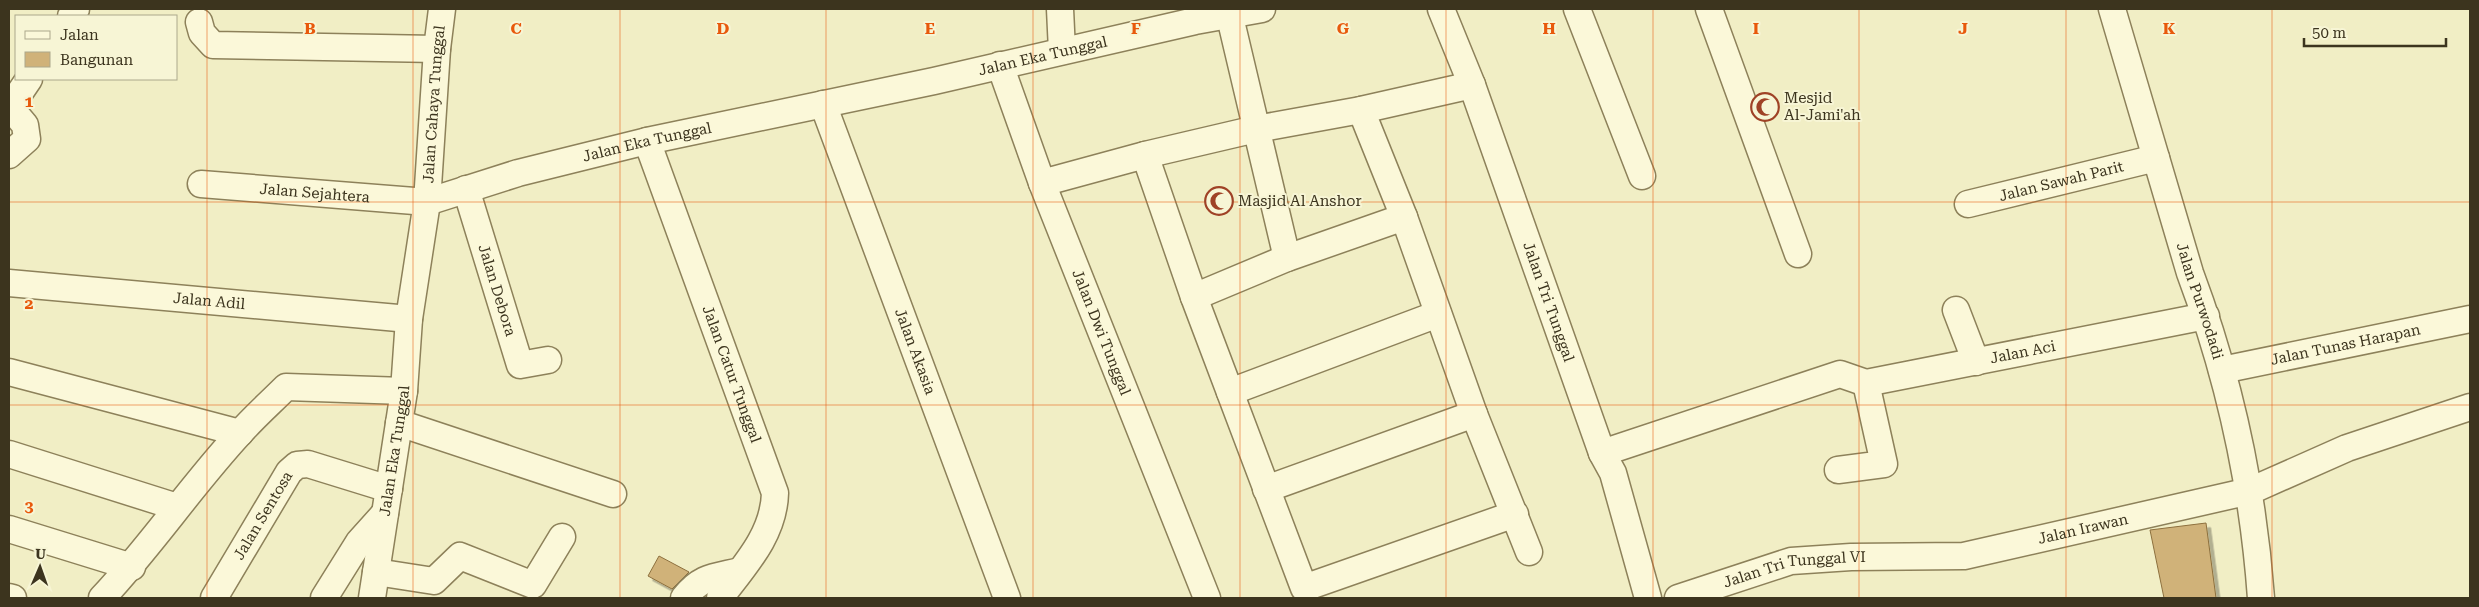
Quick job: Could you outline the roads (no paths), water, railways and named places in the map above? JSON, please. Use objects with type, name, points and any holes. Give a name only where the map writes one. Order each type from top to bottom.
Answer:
[{"type":"street","name":"Jalan Cahaya Tunggal","points":[[427,202],[437,49],[442,9]]},
{"type":"street","points":[[1060,9],[1062,52]]},
{"type":"street","name":"Jalan Eka Tunggal","points":[[372,598],[404,391],[409,319],[427,202],[518,173],[647,141],[1062,52],[1194,15],[1230,16],[1262,9]]},
{"type":"street","name":"Jalan Tri Tunggal","points":[[1441,9],[1472,85],[1602,453],[1613,473],[1648,598]]},
{"type":"street","points":[[1577,9],[1642,176]]},
{"type":"street","points":[[1709,9],[1798,254]]},
{"type":"street","name":"Jalan Purwodadi","points":[[2112,9],[2190,273],[2206,316],[2222,370],[2250,491],[2257,538],[2261,598]]},
{"type":"street","points":[[1230,16],[1287,258]]},
{"type":"street","points":[[199,22],[202,34],[213,45],[437,49]]},
{"type":"street","name":"Jalan Dwi Tunggal","points":[[1000,66],[1042,183],[1198,597]]},
{"type":"street","points":[[9,155],[26,139],[25,125],[9,107],[28,80]]},
{"type":"street","points":[[1042,183],[1145,155],[1256,129],[1361,110],[1472,85]]},
{"type":"street","name":"Jalan Akasia","points":[[823,104],[1007,598]]},
{"type":"street","points":[[1361,110],[1404,217],[1474,414],[1529,552]]},
{"type":"street","name":"Jalan Catur Tunggal","points":[[647,141],[775,493],[775,506],[762,543],[720,598]]},
{"type":"street","points":[[1145,155],[1194,297],[1304,588],[1515,514]]},
{"type":"street","name":"Jalan Sawah Parit","points":[[1968,204],[2156,158]]},
{"type":"street","name":"Jalan Sejahtera","points":[[201,184],[427,202]]},
{"type":"street","name":"Jalan Debora","points":[[466,189],[520,365],[548,360]]},
{"type":"street","points":[[1194,297],[1287,258],[1404,217]]},
{"type":"street","name":"Jalan Adil","points":[[9,283],[409,319]]},
{"type":"street","points":[[1956,310],[1976,362]]},
{"type":"street","points":[[1230,392],[1438,314]]},
{"type":"street","name":"Jalan Aci","points":[[1602,453],[1840,374],[1866,383],[2206,316]]},
{"type":"street","name":"Jalan Tunas Harapan","points":[[2222,370],[2470,319]]},
{"type":"street","points":[[9,372],[240,433]]},
{"type":"street","points":[[1838,470],[1884,464],[1866,383]]},
{"type":"street","points":[[102,598],[132,567],[177,507],[240,433],[286,387],[404,391]]},
{"type":"street","name":"Jalan Irawan","points":[[1914,558],[1964,556],[2250,491],[2347,448],[2470,407]]},
{"type":"street","points":[[1266,489],[1474,414]]},
{"type":"street","points":[[399,423],[613,494]]},
{"type":"street","points":[[9,454],[177,507]]},
{"type":"street","name":"Jalan Sentosa","points":[[214,598],[289,472],[298,465],[308,464],[387,501]]},
{"type":"street","points":[[324,598],[387,501]]},
{"type":"street","points":[[9,529],[132,567]]},
{"type":"street","points":[[376,572],[434,581],[460,556],[533,585],[562,537]]},
{"type":"street","name":"Jalan Tri Tunggal VI","points":[[1678,598],[1790,561],[1851,558],[1914,558]]},
{"type":"street","points":[[684,598],[694,585],[712,577],[740,571]]},
{"type":"street","points":[[9,597],[13,598]]},
{"type":"place","name":"Mesjid Al-Jami'ah","points":[[1765,107]]},
{"type":"place","name":"Masjid Al Anshor","points":[[1219,201]]}]
